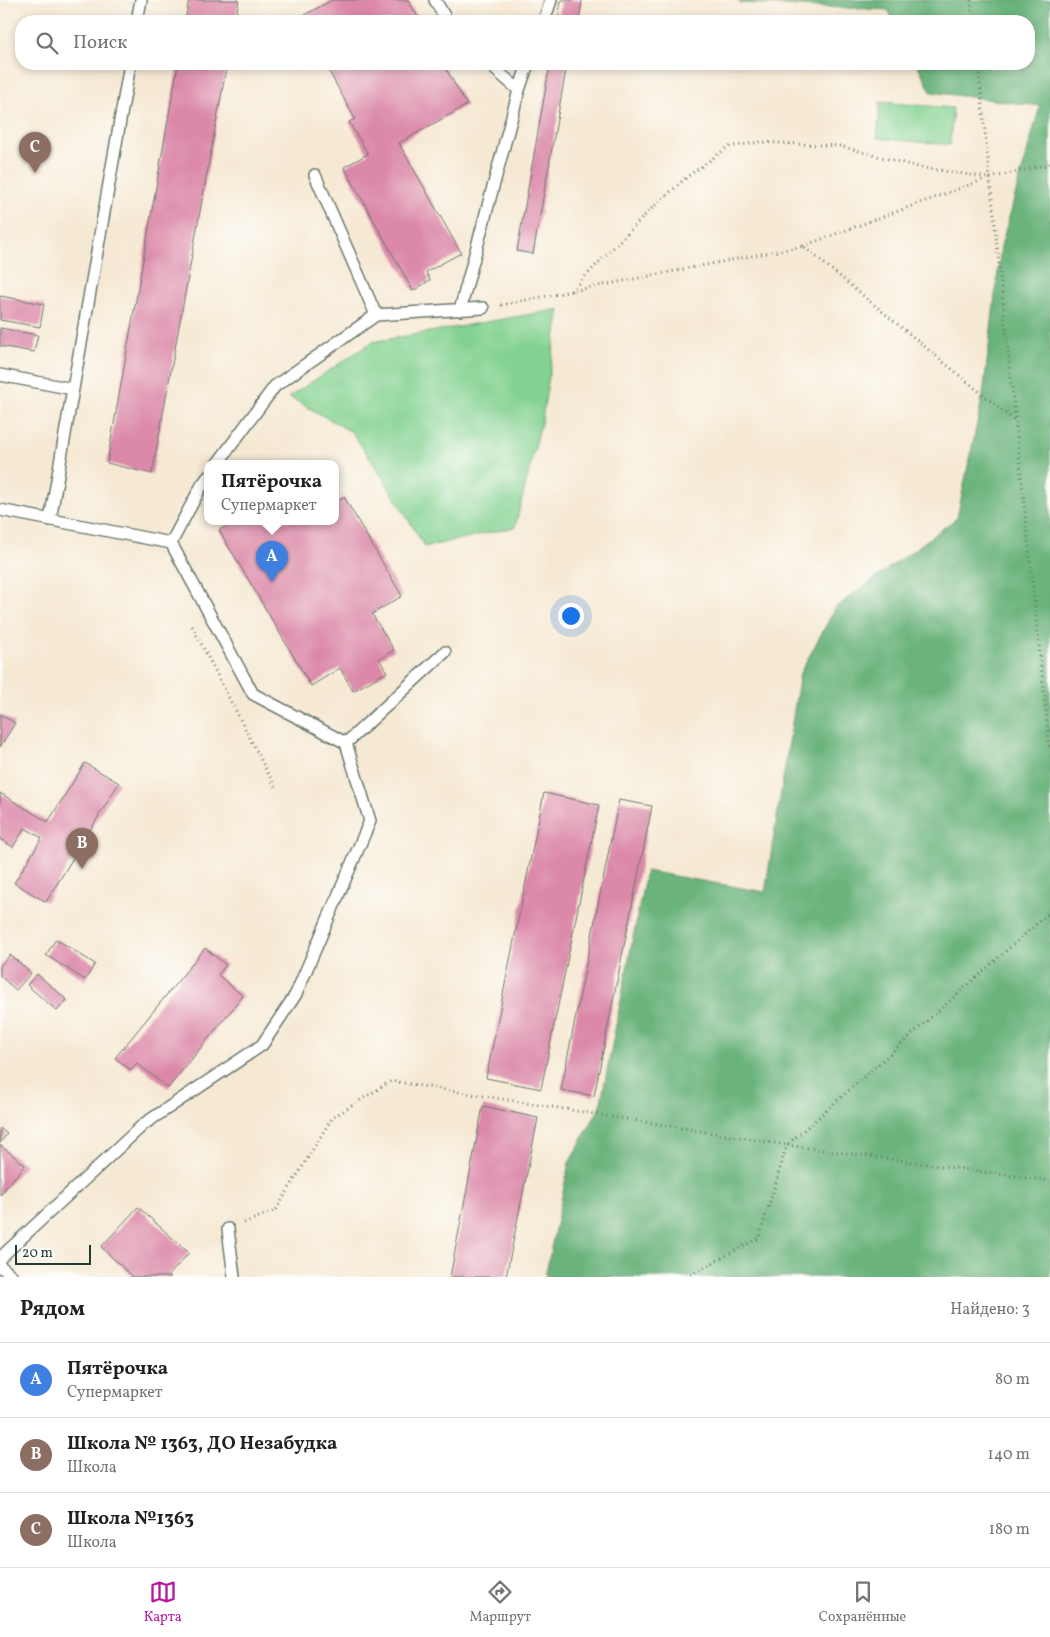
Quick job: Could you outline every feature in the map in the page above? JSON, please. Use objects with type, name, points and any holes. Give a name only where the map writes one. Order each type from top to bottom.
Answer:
[{"type":"lane","points":[[138,15],[141,0]]},
{"type":"lane","points":[[434,0],[444,15]]},
{"type":"lane","points":[[546,15],[551,0]]},
{"type":"lane","points":[[50,520],[129,70]]},
{"type":"lane","points":[[496,70],[519,90]]},
{"type":"lane","points":[[460,310],[526,70]]},
{"type":"lane","points":[[315,175],[376,315]]},
{"type":"lane","points":[[220,460],[275,386],[376,315],[483,308]]},
{"type":"lane","points":[[0,375],[73,389]]},
{"type":"lane","points":[[171,543],[204,483]]},
{"type":"lane","points":[[0,510],[171,543]]},
{"type":"lane","points":[[0,1258],[144,1124],[262,1045],[296,994],[370,821],[346,743],[252,694],[171,543]]},
{"type":"lane","points":[[346,743],[445,652]]},
{"type":"lane","points":[[228,1229],[234,1277]]},
{"type":"lane","points":[[0,1266],[13,1277]]},
{"type":"path","points":[[971,0],[972,15]]},
{"type":"path","points":[[979,70],[1050,750]]},
{"type":"path","points":[[571,291],[650,210],[687,177],[728,147],[760,142],[840,146],[918,167],[990,178]]},
{"type":"path","points":[[483,308],[803,246],[990,178],[1050,164]]},
{"type":"path","points":[[803,246],[1016,422]]},
{"type":"path","points":[[191,623],[276,787]]},
{"type":"path","points":[[686,1277],[758,1238],[787,1146],[1050,912]]},
{"type":"path","points":[[228,1229],[276,1210],[332,1118],[391,1081],[787,1146],[1050,1181]]},
{"type":"green space","points":[[738,0],[1050,0],[1050,1277],[545,1277],[569,1163],[600,1107],[646,871],[765,892],[800,673],[836,607],[957,518],[983,395],[1001,246],[1040,106],[931,92],[920,70],[1035,70],[1035,15],[891,15],[888,10],[740,3]]},
{"type":"green space","points":[[880,102],[953,108],[950,145],[877,138]]},
{"type":"green space","points":[[560,309],[542,419],[515,527],[425,547],[385,481],[352,432],[289,397],[372,342]]},
{"type":"building","points":[[189,0],[239,0],[236,15],[186,15]]},
{"type":"building","points":[[332,0],[408,0],[417,15],[304,15]]},
{"type":"building","points":[[561,0],[582,0],[580,15],[559,15]]},
{"type":"building","points":[[177,70],[226,70],[152,474],[107,463]]},
{"type":"building","points":[[328,70],[447,70],[467,105],[399,143],[461,253],[426,272],[430,280],[413,291],[344,167],[368,154],[349,122],[355,119]]},
{"type":"building","points":[[549,70],[566,70],[533,254],[517,251]]},
{"type":"building","points":[[0,296],[44,304],[40,327],[0,320]]},
{"type":"building","points":[[0,328],[38,335],[34,352],[0,346]]},
{"type":"building","points":[[344,497],[402,596],[372,614],[394,650],[379,659],[387,672],[353,691],[340,668],[311,686],[219,530],[228,525],[339,525],[339,500]]},
{"type":"building","points":[[0,714],[15,723],[0,747]]},
{"type":"building","points":[[85,763],[119,783],[46,902],[14,883],[42,838],[25,828],[13,847],[0,839],[0,793],[48,822]]},
{"type":"building","points":[[544,793],[599,805],[541,1089],[486,1078]]},
{"type":"building","points":[[619,800],[652,806],[594,1096],[561,1090]]},
{"type":"building","points":[[56,939],[95,964],[85,980],[46,955]]},
{"type":"building","points":[[205,948],[226,965],[218,975],[243,996],[168,1088],[137,1063],[131,1070],[115,1058]]},
{"type":"building","points":[[10,955],[31,973],[16,990],[0,976],[0,966]]},
{"type":"building","points":[[37,974],[67,1000],[57,1011],[27,985]]},
{"type":"building","points":[[483,1106],[538,1118],[506,1277],[450,1277]]},
{"type":"building","points":[[0,1128],[7,1134],[0,1143]]},
{"type":"building","points":[[0,1145],[25,1165],[0,1195]]},
{"type":"building","points":[[138,1207],[189,1253],[169,1275],[171,1277],[133,1277],[101,1247]]},
{"type":"place","name":"Школа №1363","points":[[35,173]]},
{"type":"place","name":"Пятёрочка","points":[[272,582]]},
{"type":"place","name":"Школа № 1363, ДО Незабудка","points":[[82,869]]}]
